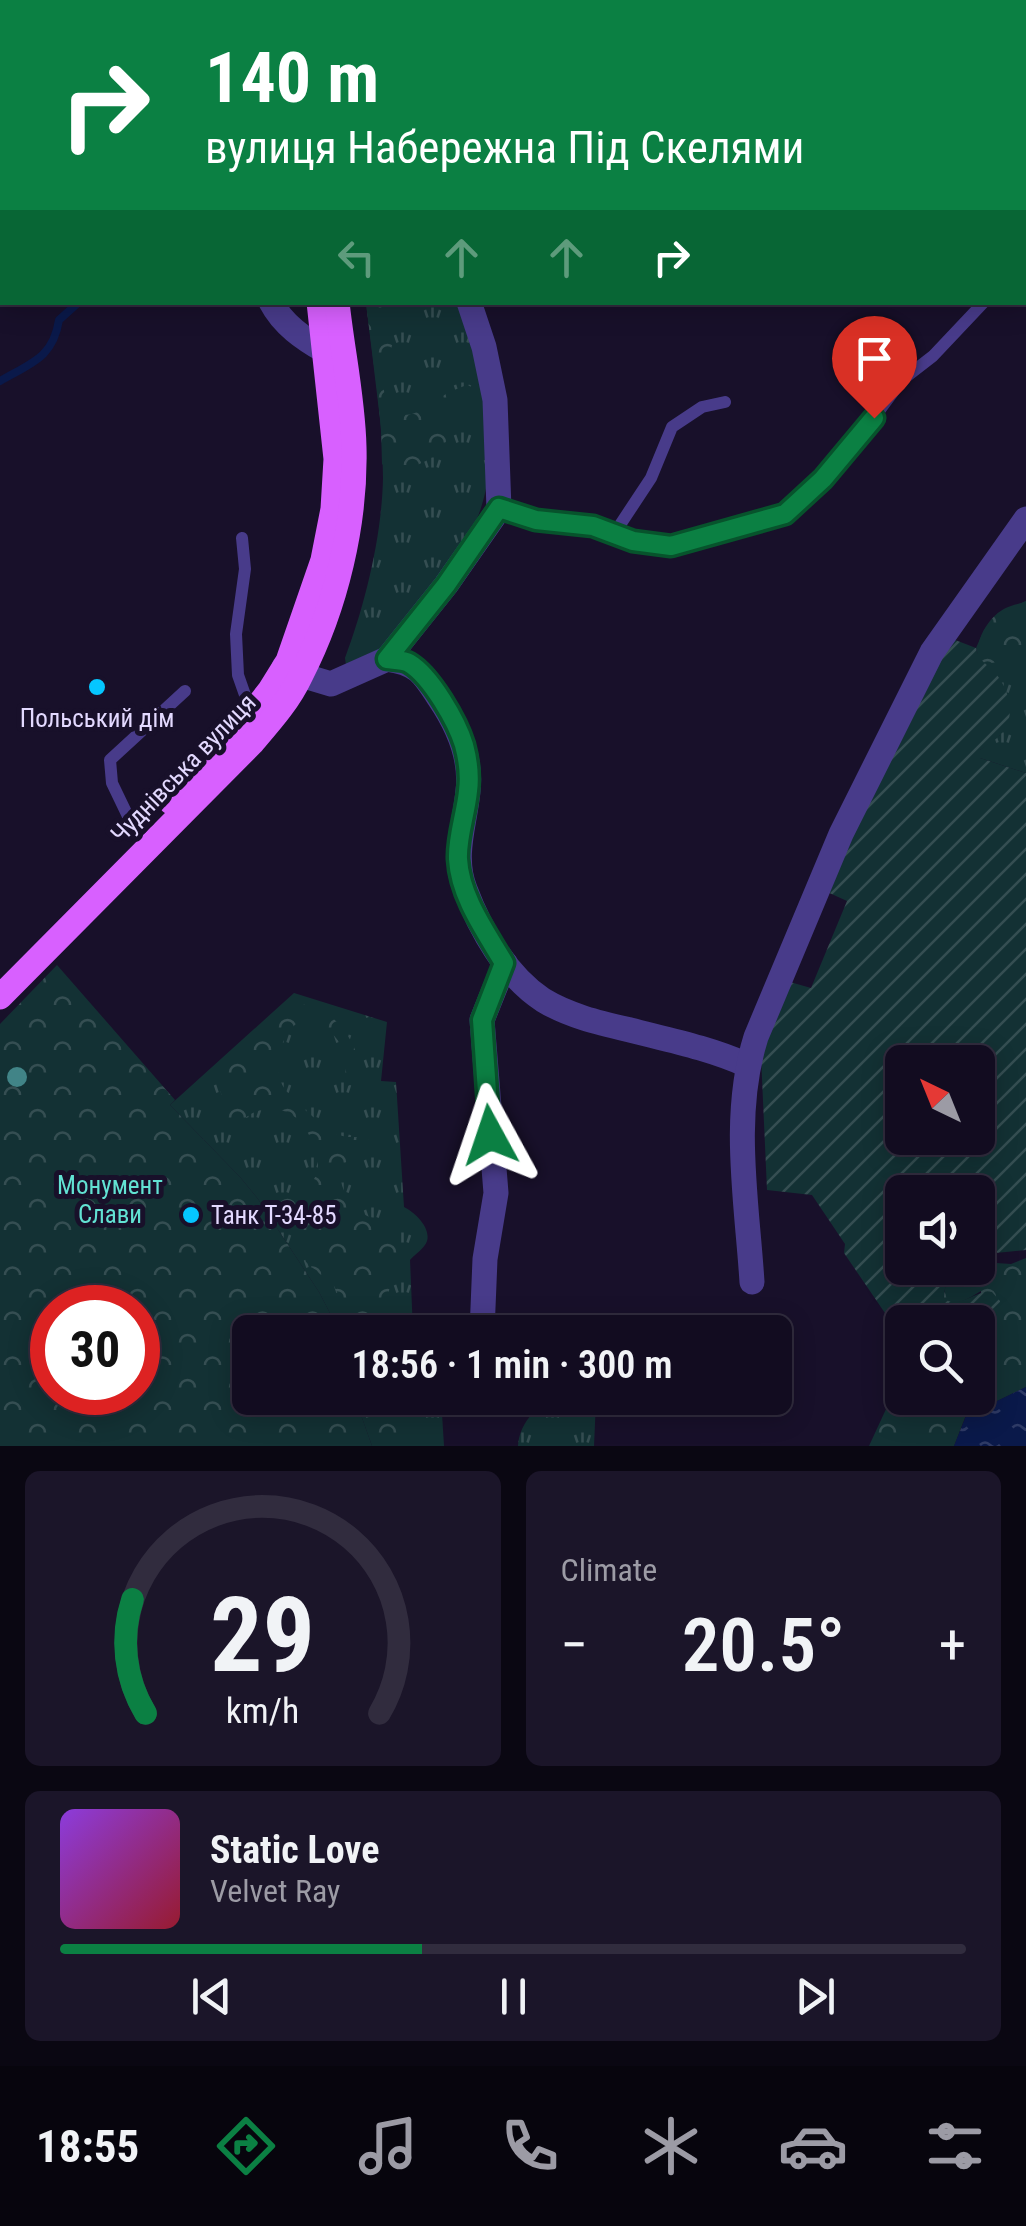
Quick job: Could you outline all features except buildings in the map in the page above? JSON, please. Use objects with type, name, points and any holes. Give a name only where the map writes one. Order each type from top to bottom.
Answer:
[{"type":"main road","name":"Чуднівська вулиця","points":[[0,998],[252,744],[283,706],[302,624],[323,560],[333,508],[336,460],[319,305]]},
{"type":"main road","name":"Чуднівська вулиця","points":[[0,973],[230,742],[293,671],[320,631],[351,522],[354,484],[354,442],[337,305]]},
{"type":"street","points":[[272,305],[299,336],[325,352]]},
{"type":"street","points":[[293,671],[332,684],[387,659],[446,585],[499,508],[495,400],[470,305]]},
{"type":"street","points":[[752,1282],[741,1143],[747,1064],[756,1037],[817,888],[932,652],[1026,519]]},
{"type":"street","points":[[387,659],[408,662],[426,678],[464,744],[468,789],[458,858],[463,886],[504,963],[545,1001],[573,1014],[747,1064]]},
{"type":"street","points":[[483,1315],[485,1259],[496,1194],[482,1020],[504,963]]},
{"type":"lane","points":[[499,508],[536,520],[593,526],[633,541],[671,546],[785,514],[843,457],[902,380],[933,356],[981,305]]},
{"type":"lane","points":[[614,534],[651,478],[672,426],[702,407],[725,402]]},
{"type":"lane","points":[[242,538],[245,569],[236,634],[238,675],[252,714]]},
{"type":"lane","points":[[137,836],[112,784],[110,760],[185,690]]},
{"type":"green space","points":[[366,305],[460,305],[482,388],[488,479],[469,534],[448,565],[382,647],[365,660],[346,665],[371,570],[382,500],[377,391]]},
{"type":"green space","points":[[366,305],[393,305],[394,336],[383,377],[391,409],[404,415],[416,413],[453,390],[467,385],[474,388],[472,395],[458,398],[450,408],[446,442],[426,461],[390,471],[382,464]]},
{"type":"green space","points":[[1026,601],[1026,773],[980,758],[980,750],[1000,735],[976,648],[998,613]]},
{"type":"green space","points":[[1026,601],[1026,668],[1017,659],[985,664],[978,658],[978,650],[986,627],[1004,609]]},
{"type":"green space","points":[[950,638],[976,648],[1001,681],[1010,704],[1005,728],[980,750],[980,758],[1026,773],[1026,1250],[995,1253],[995,1175],[885,1175],[885,1285],[948,1285],[944,1299],[956,1302],[992,1292],[1000,1301],[1000,1313],[995,1317],[995,1305],[885,1305],[885,1313],[844,1253],[845,1244],[812,1195],[767,1190],[761,1056],[790,982],[811,988],[847,901],[825,891]]},
{"type":"green space","name":"Монумент Слави","points":[[57,965],[175,1100],[170,1105],[258,1199],[331,1315],[232,1315],[232,1415],[361,1415],[372,1446],[0,1446],[0,1024]]},
{"type":"green space","points":[[294,993],[387,1022],[381,1081],[396,1082],[404,1207],[421,1221],[428,1236],[410,1260],[412,1315],[331,1315],[258,1199],[170,1105]]},
{"type":"green space","points":[[302,1004],[327,1013],[344,1030],[356,1051],[359,1073],[356,1083],[347,1086],[343,1049],[318,1021],[307,1019],[289,1032],[278,1069],[285,1090],[330,1131],[341,1136],[366,1137],[371,1143],[347,1161],[341,1176],[344,1191],[360,1211],[376,1219],[397,1217],[399,1244],[388,1296],[389,1315],[345,1315],[334,1286],[306,1262],[296,1233],[279,1204],[281,1198],[310,1183],[317,1171],[316,1152],[301,1123],[287,1112],[271,1109],[252,1113],[231,1131],[221,1124],[218,1071],[267,1021]]},
{"type":"green space","points":[[1026,1258],[1026,1387],[995,1402],[995,1305],[982,1305],[981,1291],[963,1301],[944,1300],[946,1285],[995,1285],[995,1263],[1011,1264]]},
{"type":"green space","points":[[885,1411],[885,1415],[966,1415],[954,1446],[869,1446]]},
{"type":"green space","points":[[361,1415],[442,1415],[444,1446],[372,1446]]},
{"type":"green space","points":[[369,1415],[414,1415],[417,1446],[379,1446]]},
{"type":"green space","points":[[595,1415],[594,1446],[518,1446],[528,1418]]},
{"type":"water","points":[[1026,1387],[1026,1446],[954,1446],[966,1416],[995,1415],[995,1402]]},
{"type":"waterway","points":[[0,381],[46,351],[59,320],[76,305]]},
{"type":"place","name":"Польський дім","points":[[97,687]]},
{"type":"place","name":"Танк Т-34-85","points":[[191,1215]]},
{"type":"route","points":[[490,1135],[482,1020],[504,963],[463,886],[458,858],[468,789],[464,744],[426,678],[408,662],[387,659],[446,585],[499,508],[536,520],[593,526],[633,541],[671,546],[785,514],[823,479],[874,418]]}]
